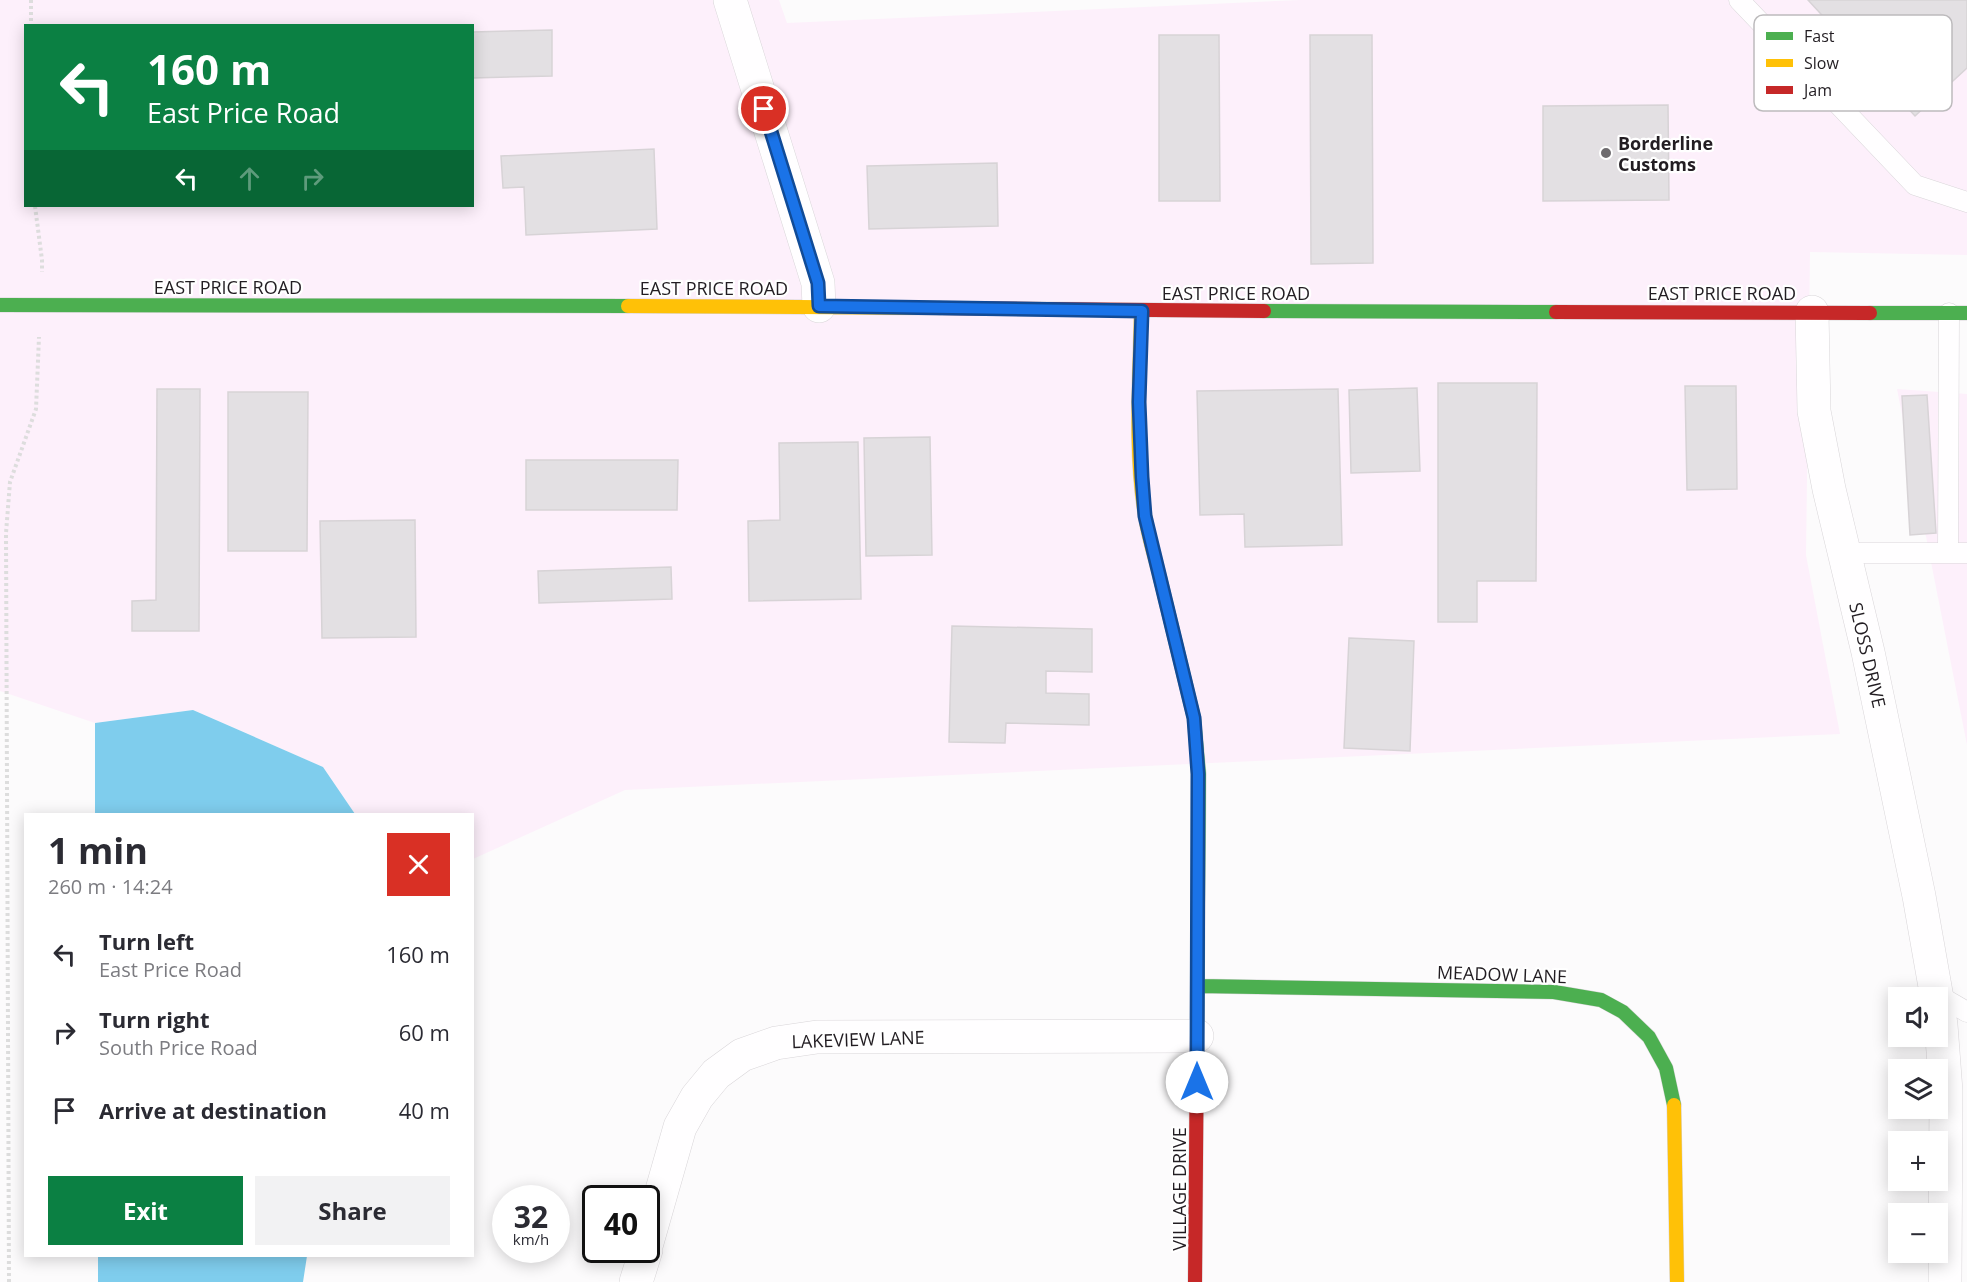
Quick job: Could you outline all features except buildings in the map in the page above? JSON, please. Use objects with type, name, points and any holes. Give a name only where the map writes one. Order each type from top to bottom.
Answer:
[{"type":"main road","name":"EAST PRICE ROAD","points":[[0,305],[819,306],[1142,311],[1958,313]]},
{"type":"main road","name":"VILLAGE DRIVE","points":[[1142,311],[1139,402],[1145,516],[1194,718],[1198,763],[1195,1282]]},
{"type":"main road","name":"MEADOW LANE","points":[[1197,986],[1554,992],[1601,1000],[1623,1012],[1649,1036],[1666,1068],[1674,1104],[1677,1282]]},
{"type":"street","points":[[730,0],[818,283],[819,306]]},
{"type":"street","name":"SLOSS DRIVE","points":[[1812,312],[1814,411],[1829,489],[1870,664],[1919,896],[1935,987]]},
{"type":"street","name":"LAKEVIEW LANE","points":[[660,1198],[680,1127],[697,1097],[716,1074],[742,1055],[776,1043],[817,1037],[1197,1036]]},
{"type":"street","name":"SLOSS DRIVE","points":[[1943,1047],[1946,1091],[1946,1282]]},
{"type":"street","name":"LAKEVIEW LANE","points":[[636,1282],[642,1263]]},
{"type":"lane","points":[[1739,0],[1754,16]]},
{"type":"lane","points":[[1845,111],[1915,185],[1967,202]]},
{"type":"lane","points":[[1845,553],[1957,553],[1958,313]]},
{"type":"lane","points":[[1948,1003],[1967,1011]]},
{"type":"path","points":[[31,0],[31,24]]},
{"type":"path","points":[[35,207],[42,260]]},
{"type":"path","points":[[9,1282],[6,533],[10,483],[36,409],[39,352]]},
{"type":"shaded area","points":[[0,0],[779,0],[787,23],[1300,0],[1967,0],[1967,255],[1810,252],[1806,555],[1840,734],[625,790],[474,859],[474,813],[354,813],[323,767],[193,710],[95,723],[0,691]]},
{"type":"shaded area","points":[[1897,389],[1967,394],[1967,745]]},
{"type":"water","points":[[193,710],[323,767],[354,813],[95,813],[95,723]]},
{"type":"water","points":[[98,1257],[307,1257],[303,1282],[98,1282]]},
{"type":"traffic: fast","points":[[0,305],[628,306]]},
{"type":"traffic: fast","points":[[1264,311],[1556,312]]},
{"type":"traffic: fast","points":[[1870,313],[1967,313]]},
{"type":"traffic: fast","points":[[1160,578],[1194,718],[1199,774],[1197,1035]]},
{"type":"traffic: fast","points":[[1198,986],[1554,992],[1601,1000],[1623,1012],[1649,1037],[1666,1068],[1674,1105]]},
{"type":"traffic: slow","points":[[628,306],[940,308]]},
{"type":"traffic: slow","points":[[1141,311],[1138,413],[1140,464],[1146,523],[1160,578]]},
{"type":"traffic: slow","points":[[1674,1105],[1677,1282]]},
{"type":"traffic: jam","points":[[940,308],[1264,311]]},
{"type":"traffic: jam","points":[[1556,312],[1870,313]]},
{"type":"traffic: jam","points":[[1195,1282],[1197,1035]]},
{"type":"place","name":"Borderline Customs","points":[[1606,153]]},
{"type":"route","points":[[764,109],[818,283],[819,306],[1142,311],[1139,402],[1145,516],[1194,718],[1198,774],[1197,1082]]}]
